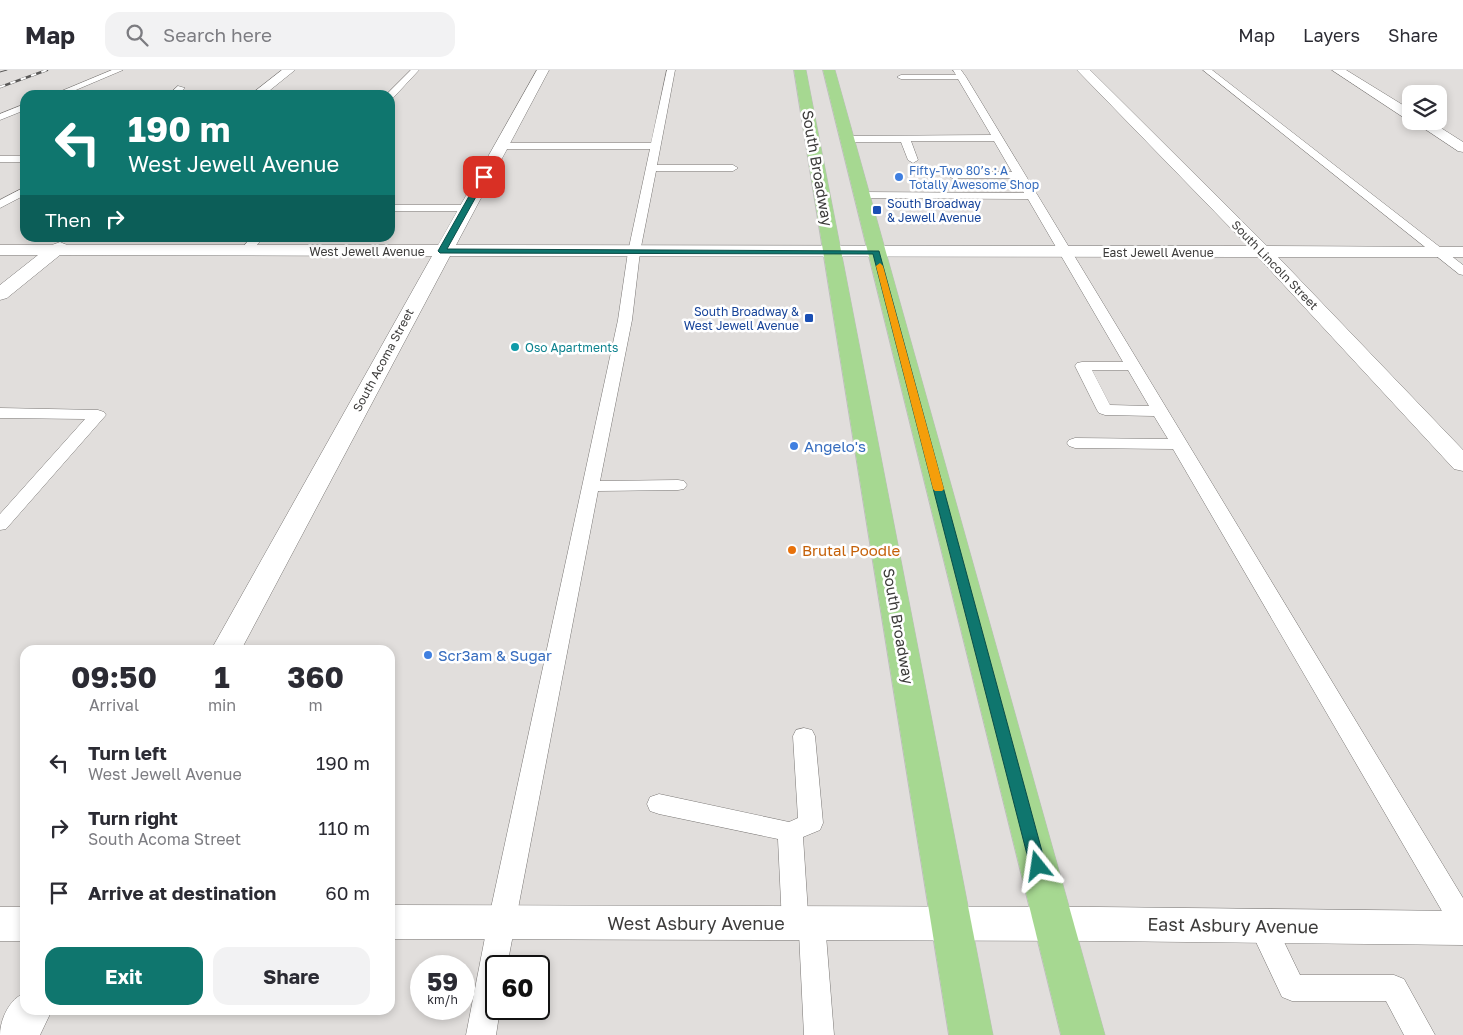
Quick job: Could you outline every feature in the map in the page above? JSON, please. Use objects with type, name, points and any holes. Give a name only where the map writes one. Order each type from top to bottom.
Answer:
[{"type":"main road","name":"South Broadway","points":[[800,70],[1053,924],[1082,1035]]},
{"type":"main road","name":"South Broadway","points":[[829,70],[861,195],[854,252],[952,924],[971,1035]]},
{"type":"street","points":[[263,90],[289,70]]},
{"type":"street","name":"South Acoma Street","points":[[229,645],[442,251],[543,70]]},
{"type":"street","name":"South Lincoln Street","points":[[1083,70],[1263,252],[1463,464]]},
{"type":"street","points":[[1338,70],[1402,110]]},
{"type":"street","points":[[1434,130],[1463,148]]},
{"type":"street","points":[[0,294],[67,242]]},
{"type":"street","name":"West Jewell Avenue","points":[[0,250],[854,252]]},
{"type":"street","name":"East Jewell Avenue","points":[[854,252],[1463,252]]},
{"type":"street","name":"West Asbury Avenue","points":[[395,922],[1003,924]]},
{"type":"street","points":[[0,924],[20,924]]},
{"type":"street","name":"East Asbury Avenue","points":[[1003,924],[1463,928]]},
{"type":"street","points":[[17,1035],[28,1015]]},
{"type":"lane","points":[[69,90],[119,70]]},
{"type":"lane","points":[[395,91],[414,70]]},
{"type":"lane","points":[[481,1035],[501,922],[625,320],[634,252],[671,70]]},
{"type":"lane","points":[[1207,70],[1463,271]]},
{"type":"lane","points":[[901,78],[959,74],[1463,922]]},
{"type":"lane","points":[[2,116],[20,109]]},
{"type":"lane","points":[[2,116],[20,116]]},
{"type":"lane","points":[[847,138],[998,138]]},
{"type":"lane","points":[[905,138],[912,160]]},
{"type":"lane","points":[[501,146],[655,146]]},
{"type":"lane","points":[[0,159],[20,159]]},
{"type":"lane","points":[[0,169],[20,159]]},
{"type":"lane","points":[[651,168],[734,168]]},
{"type":"lane","points":[[952,175],[1020,175]]},
{"type":"lane","points":[[0,205],[20,193]]},
{"type":"lane","points":[[861,195],[1032,196]]},
{"type":"lane","points":[[395,208],[466,208]]},
{"type":"lane","points":[[245,251],[253,242]]},
{"type":"lane","points":[[1133,366],[1082,366],[1105,410],[1159,411]]},
{"type":"lane","points":[[0,413],[98,415],[0,525]]},
{"type":"lane","points":[[1075,443],[1179,444]]},
{"type":"lane","points":[[591,486],[678,485]]},
{"type":"lane","points":[[658,804],[790,832],[811,823],[804,736]]},
{"type":"lane","points":[[790,832],[819,1035]]},
{"type":"lane","points":[[1262,926],[1292,988],[1394,988],[1420,1035]]},
{"type":"tram line","points":[[0,72],[7,70]]},
{"type":"railway","points":[[0,87],[47,70]]},
{"type":"slow traffic","points":[[880,266],[938,489]]},
{"type":"place","name":"Fifty-Two 80’s : A Totally Awesome Shop","points":[[899,177]]},
{"type":"place","name":"South Broadway & Jewell Avenue","points":[[877,210]]},
{"type":"place","name":"South Broadway & West Jewell Avenue","points":[[809,318]]},
{"type":"place","name":"Oso Apartments","points":[[515,347]]},
{"type":"place","name":"Angelo's","points":[[794,446]]},
{"type":"place","name":"Brutal Poodle","points":[[792,550]]},
{"type":"place","name":"Scr3am & Sugar","points":[[428,655]]},
{"type":"route","points":[[484,177],[442,251],[876,252],[1038,866]]}]
